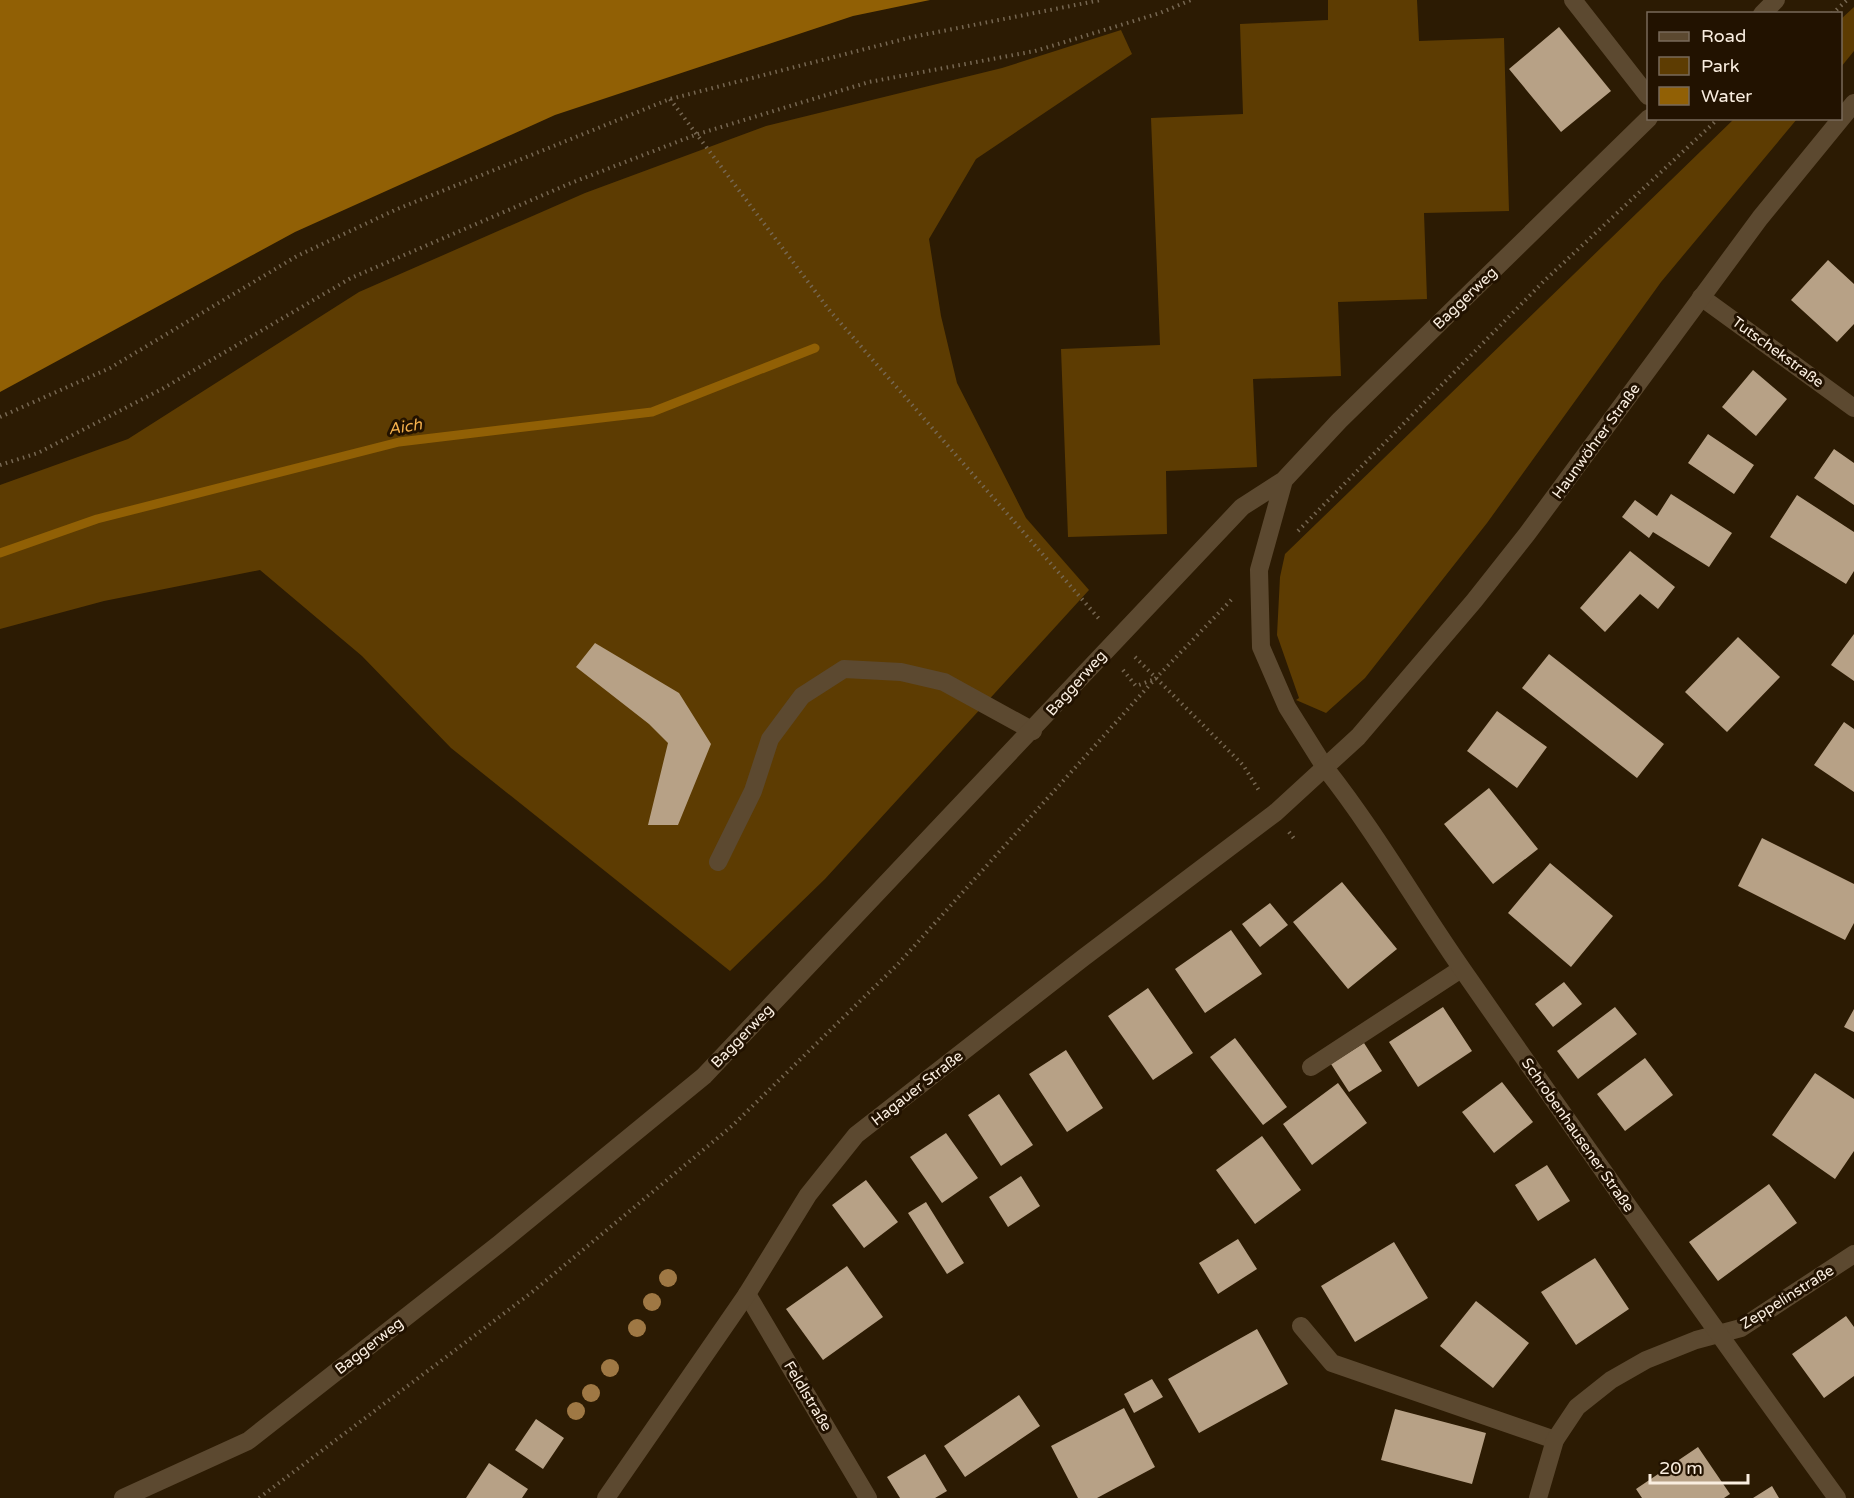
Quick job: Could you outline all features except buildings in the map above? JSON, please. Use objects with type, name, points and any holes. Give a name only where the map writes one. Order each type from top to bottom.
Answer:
[{"type":"street","points":[[1574,0],[1647,95]]},
{"type":"street","points":[[1764,12],[1776,0]]},
{"type":"street","name":"Haunwöhrer Straße","points":[[1842,118],[1854,103]]},
{"type":"street","name":"Baggerweg","points":[[123,1498],[248,1441],[499,1244],[704,1076],[1033,731],[1116,638],[1242,507],[1284,480],[1339,421],[1647,120]]},
{"type":"street","name":"Haunwöhrer Straße","points":[[1326,769],[1358,737],[1474,601],[1534,525],[1760,218],[1840,120]]},
{"type":"street","name":"Tutschekstraße","points":[[1701,297],[1854,408]]},
{"type":"street","name":"Baggerweg","points":[[1284,480],[1259,570],[1261,647],[1287,707],[1308,745],[1326,769]]},
{"type":"street","points":[[718,862],[753,791],[770,739],[802,696],[844,669],[901,672],[944,682],[1033,731]]},
{"type":"street","name":"Hagauer Straße","points":[[606,1498],[747,1294],[808,1195],[856,1135],[1083,958],[1275,813],[1326,769]]},
{"type":"street","name":"Schrobenhausener Straße","points":[[1326,769],[1347,796],[1461,969],[1836,1498]]},
{"type":"street","points":[[1311,1067],[1461,969]]},
{"type":"street","name":"Zeppelinstraße","points":[[1538,1498],[1555,1440],[1577,1407],[1611,1380],[1646,1360],[1717,1333],[1741,1328],[1854,1254]]},
{"type":"street","name":"Feldlstraße","points":[[747,1294],[868,1498]]},
{"type":"street","points":[[1301,1326],[1332,1362],[1555,1440]]},
{"type":"path","points":[[0,417],[110,368],[297,256],[395,210],[670,99],[912,37],[1101,0]]},
{"type":"path","points":[[0,465],[38,453],[162,389],[351,278],[571,183],[695,135],[869,82],[1035,51],[1160,13],[1191,0]]},
{"type":"path","points":[[1834,12],[1847,0]]},
{"type":"path","points":[[670,99],[830,311],[1116,638],[1116,661],[1136,686],[1155,679]]},
{"type":"path","points":[[1293,536],[1545,281],[1717,120]]},
{"type":"path","points":[[259,1498],[531,1293],[732,1126],[898,964],[1155,679],[1259,570]]},
{"type":"path","points":[[1155,679],[1243,765],[1295,840]]},
{"type":"green space","points":[[1328,0],[1417,0],[1419,41],[1504,38],[1509,211],[1424,213],[1427,299],[1338,302],[1341,376],[1253,379],[1257,467],[1166,471],[1167,534],[1068,537],[1061,349],[1160,345],[1151,118],[1243,114],[1240,24],[1328,20]]},
{"type":"green space","points":[[1854,7],[1854,51],[1842,66],[1842,18]]},
{"type":"green space","points":[[1121,30],[1132,54],[976,159],[929,239],[941,316],[957,383],[1026,518],[1089,590],[825,879],[730,971],[451,748],[362,656],[260,570],[104,601],[0,629],[0,485],[128,439],[359,292],[585,193],[766,126],[1002,68]]},
{"type":"green space","points":[[1733,120],[1796,120],[1661,282],[1487,523],[1365,678],[1326,713],[1296,700],[1299,698],[1277,635],[1280,577],[1285,554]]},
{"type":"water","points":[[0,0],[930,0],[853,16],[555,115],[295,232],[0,392]]},
{"type":"waterway","name":"Aich","points":[[0,553],[97,519],[399,442],[652,412],[815,348]]}]
